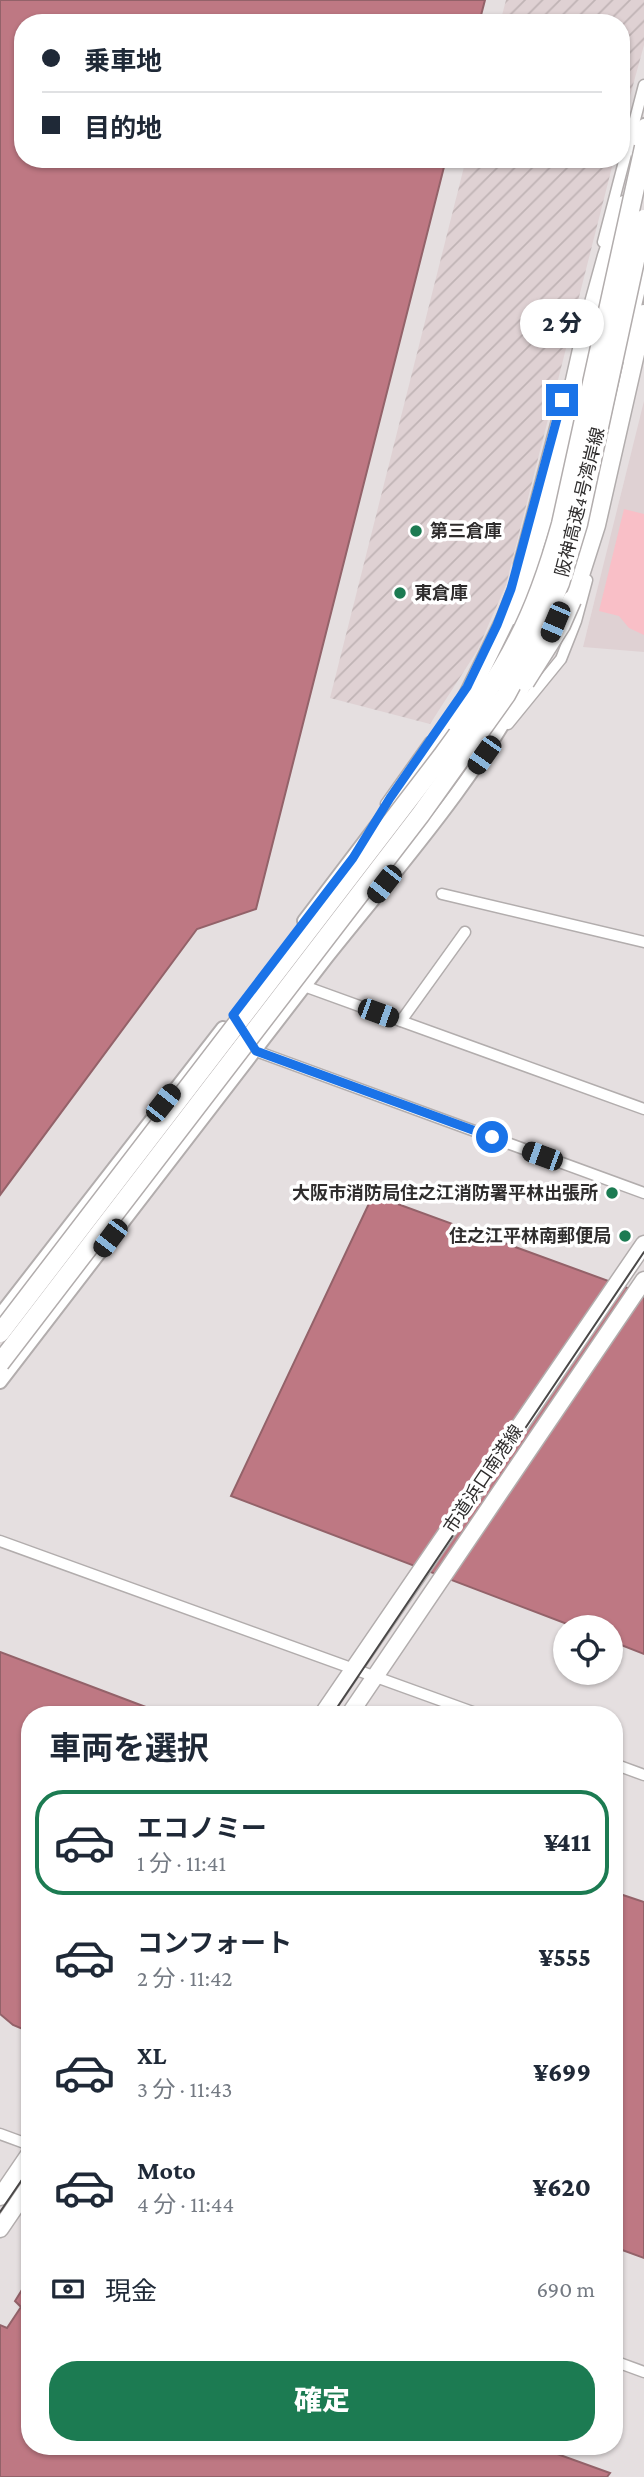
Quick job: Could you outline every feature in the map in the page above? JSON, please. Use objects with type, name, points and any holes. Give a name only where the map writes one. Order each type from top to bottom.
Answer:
[{"type":"highway","name":"阪神高速4号湾岸線","points":[[0,1333],[393,820],[486,694],[518,639],[542,585],[561,524],[644,147]]},
{"type":"highway","points":[[393,820],[459,715],[520,586],[541,525],[586,332],[624,205]]},
{"type":"highway","name":"阪神高速4号湾岸線","points":[[0,1363],[421,814],[506,695],[536,639],[560,583],[578,524],[644,219]]},
{"type":"highway","points":[[421,814],[503,713],[561,625],[593,537],[644,314]]},
{"type":"main road","name":"市道浜口南港線","points":[[328,1706],[644,1244]]},
{"type":"main road","name":"市道浜口南港線","points":[[355,1706],[644,1280]]},
{"type":"main road","points":[[0,2197],[21,2166]]},
{"type":"main road","points":[[0,2229],[21,2198]]},
{"type":"street","points":[[630,139],[644,85]]},
{"type":"street","points":[[0,1315],[415,775],[503,641],[518,612],[551,520],[644,125]]},
{"type":"street","points":[[353,858],[390,798],[467,687],[497,625],[522,557],[623,168]]},
{"type":"street","points":[[493,741],[544,648],[573,575],[588,520],[644,268]]},
{"type":"street","points":[[0,1382],[193,1129],[449,802],[493,741],[549,677],[569,643],[582,599],[644,338]]},
{"type":"street","points":[[442,894],[644,942]]},
{"type":"street","points":[[401,1021],[465,932]]},
{"type":"street","points":[[304,986],[644,1109]]},
{"type":"street","points":[[233,1015],[256,1051],[644,1193]]},
{"type":"street","points":[[0,1541],[457,1706]]},
{"type":"street","points":[[623,1768],[644,1776]]},
{"type":"street","points":[[0,2134],[21,2142]]},
{"type":"street","points":[[623,2364],[644,2372]]},
{"type":"shaded area","points":[[0,0],[485,0],[481,14],[14,14],[14,168],[444,168],[256,909],[197,929],[0,1195]]},
{"type":"shaded area","points":[[506,0],[644,0],[644,45],[630,96],[630,14],[502,14]]},
{"type":"shaded area","points":[[464,168],[612,168],[506,585],[477,651],[430,724],[330,698]]},
{"type":"shaded area","points":[[644,401],[644,652],[583,647]]},
{"type":"shaded area","points":[[624,509],[644,514],[644,635],[629,628],[619,616],[599,611]]},
{"type":"shaded area","points":[[373,1195],[644,1294],[644,1654],[623,1646],[623,1615],[553,1615],[553,1619],[231,1496]]},
{"type":"shaded area","points":[[0,1652],[143,1706],[21,1706],[21,2028],[0,2014]]},
{"type":"shaded area","points":[[623,1895],[644,1902],[644,2258],[623,2250]]},
{"type":"shaded area","points":[[21,2291],[21,2307],[15,2301]]},
{"type":"shaded area","points":[[21,2307],[21,2455],[560,2455],[610,2473],[607,2477],[0,2477],[0,2325],[7,2328]]},
{"type":"tram line","points":[[338,1706],[644,1252]]},
{"type":"tram line","points":[[0,2212],[21,2181]]},
{"type":"place","name":"第三倉庫","points":[[416,531]]},
{"type":"place","name":"東倉庫","points":[[400,593]]},
{"type":"place","name":"大阪市消防局住之江消防署平林出張所","points":[[612,1193]]},
{"type":"place","name":"住之江平林南郵便局","points":[[625,1236]]},
{"type":"route","points":[[492,1137],[256,1051],[233,1015],[353,858],[390,798],[467,687],[497,625],[522,557],[562,400]]}]
